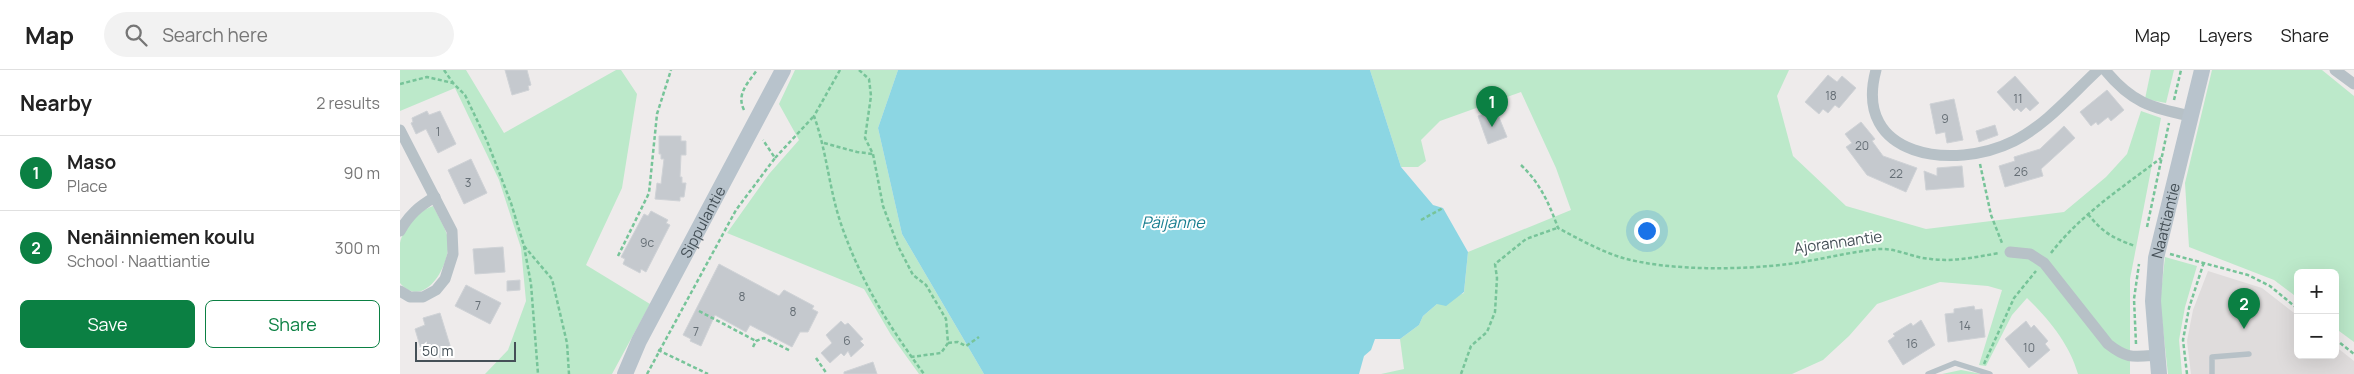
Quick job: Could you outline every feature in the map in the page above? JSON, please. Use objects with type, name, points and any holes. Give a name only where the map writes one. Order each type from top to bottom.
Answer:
[{"type":"street","name":"Sippulantie","points":[[625,374],[640,341],[783,70]]},
{"type":"street","points":[[1876,70],[1872,86],[1873,105],[1883,131],[1896,143],[1926,154],[1958,155],[1979,153],[2014,141],[2038,126],[2098,70]]},
{"type":"street","points":[[2105,70],[2130,96],[2153,108],[2190,116]]},
{"type":"street","name":"Naattiantie","points":[[2160,374],[2153,301],[2156,258],[2202,70]]},
{"type":"street","points":[[2335,70],[2354,84]]},
{"type":"street","points":[[400,130],[452,231],[453,254],[445,278],[436,290],[423,297],[410,297],[400,291]]},
{"type":"street","points":[[400,231],[408,218],[420,206],[435,197]]},
{"type":"street","points":[[2010,252],[2030,254],[2044,262],[2108,344],[2121,355],[2136,357],[2157,355]]},
{"type":"lane","points":[[2212,374],[2212,357],[2248,354]]},
{"type":"lane","points":[[1928,374],[1955,364],[1982,370],[1990,374]]},
{"type":"path","points":[[444,70],[452,83],[465,95],[487,141],[511,203],[524,246],[531,284],[538,374]]},
{"type":"path","points":[[618,256],[649,193],[657,114],[671,70]]},
{"type":"path","points":[[746,115],[741,104],[741,94],[757,70]]},
{"type":"path","points":[[647,374],[658,350],[736,210],[775,158],[814,116],[840,70]]},
{"type":"path","points":[[859,70],[869,79],[871,96],[865,138],[873,154],[883,206],[898,246],[914,275],[926,285],[946,319],[948,342],[941,353],[911,357]]},
{"type":"path","points":[[400,84],[427,77],[452,83]]},
{"type":"path","points":[[814,116],[824,143],[840,222],[862,279],[894,333],[924,374]]},
{"type":"path","points":[[760,136],[775,158]]},
{"type":"path","points":[[824,143],[857,152],[873,154]]},
{"type":"path","points":[[1979,153],[1984,189],[1998,237],[2010,252]]},
{"type":"path","points":[[1982,370],[2014,298],[2064,236],[2088,214],[2162,157]]},
{"type":"path","points":[[1461,374],[1471,346],[1487,332],[1495,312],[1497,278],[1495,264],[1526,239],[1558,228],[1548,200],[1535,178],[1522,165]]},
{"type":"path","points":[[1421,220],[1443,208]]},
{"type":"path","points":[[2088,214],[2100,229],[2112,238],[2135,246]]},
{"type":"path","name":"Ajorannantie","points":[[1558,228],[1600,250],[1625,258],[1675,266],[1709,268],[1789,264],[1881,249],[1898,251],[1929,259],[1957,260],[2010,252]]},
{"type":"path","points":[[524,246],[552,279],[567,343],[569,374]]},
{"type":"path","points":[[2168,254],[2248,275],[2270,286],[2294,306]]},
{"type":"path","points":[[2186,374],[2183,340],[2189,308],[2204,262]]},
{"type":"path","points":[[699,311],[756,341]]},
{"type":"path","points":[[948,342],[958,342],[966,346],[979,337]]},
{"type":"path","points":[[753,347],[756,341],[764,338],[792,351]]},
{"type":"path","points":[[2339,342],[2354,354]]},
{"type":"path","points":[[658,350],[708,374]]},
{"type":"path","points":[[816,358],[827,374]]},
{"type":"shaded area","points":[[2208,271],[2262,288],[2294,313],[2294,359],[2339,359],[2339,349],[2354,361],[2354,374],[2191,374],[2187,341],[2193,310]]},
{"type":"green space","points":[[400,70],[466,70],[504,133],[616,70],[621,70],[637,94],[622,188],[586,265],[650,304],[612,374],[485,374],[508,350],[526,301],[521,248],[499,180],[455,88],[400,111]]},
{"type":"green space","points":[[795,70],[898,70],[878,128],[902,234],[984,374],[919,374],[891,335],[864,289],[727,233],[769,174],[799,140],[779,104]]},
{"type":"green space","points":[[1370,70],[1789,70],[1777,96],[1793,156],[1846,206],[1926,229],[2064,212],[2106,177],[2127,154],[2141,111],[2161,118],[2130,279],[2130,374],[2078,374],[2070,353],[2058,333],[2027,298],[2012,315],[1986,366],[1979,365],[2002,290],[1988,286],[1940,282],[1877,304],[1849,336],[1823,360],[1792,374],[1381,374],[1404,369],[1400,339],[1419,325],[1423,316],[1437,304],[1464,293],[1468,252],[1571,210],[1556,168],[1521,92],[1440,121],[1421,140],[1426,161],[1418,167],[1401,167]]},
{"type":"green space","points":[[2151,70],[2174,70],[2166,103],[2145,99]]},
{"type":"green space","points":[[2212,70],[2322,70],[2354,96],[2354,342],[2339,331],[2339,269],[2294,269],[2294,295],[2274,280],[2189,247],[2185,183]]},
{"type":"green space","points":[[433,206],[444,226],[448,239],[446,260],[435,280],[427,288],[419,292],[409,290],[400,283],[400,243],[404,232],[412,221],[422,212]]},
{"type":"green space","points":[[2165,257],[2197,266],[2185,307],[2179,340],[2182,374],[2168,374],[2160,302]]},
{"type":"green space","points":[[1961,370],[1982,374],[1942,374]]},
{"type":"water","name":"Päijänne","points":[[898,70],[1370,70],[1401,167],[1433,205],[1443,208],[1468,252],[1464,292],[1446,306],[1437,304],[1423,316],[1419,325],[1400,339],[1375,339],[1371,350],[1364,356],[1359,374],[984,374],[902,234],[878,128]]},
{"type":"building","points":[[505,70],[527,70],[531,85],[528,86],[529,90],[512,95]]},
{"type":"building","points":[[1828,75],[1837,82],[1842,76],[1856,88],[1839,108],[1835,105],[1828,113],[1823,109],[1819,114],[1805,102]]},
{"type":"building","points":[[2015,76],[2039,103],[2030,111],[2026,107],[2021,112],[2017,108],[2014,111],[1997,92]]},
{"type":"building","points":[[2107,90],[2124,110],[2111,121],[2108,117],[2098,125],[2096,122],[2091,126],[2080,112]]},
{"type":"building","points":[[1954,99],[1963,140],[1947,143],[1945,132],[1936,134],[1930,104]]},
{"type":"building","points":[[1496,110],[1507,137],[1488,144],[1478,116]]},
{"type":"building","points":[[427,111],[429,115],[440,111],[456,144],[438,153],[426,129],[416,134],[411,123],[413,122],[412,118]]},
{"type":"building","points":[[1861,122],[1875,139],[1872,141],[1883,156],[1917,168],[1906,192],[1867,175],[1846,147],[1852,143],[1845,134]]},
{"type":"building","points":[[1995,125],[1998,135],[1979,142],[1976,131]]},
{"type":"building","points":[[2064,126],[2075,138],[2041,169],[2043,176],[2005,187],[1999,166],[2015,161],[2014,157],[2040,149]]},
{"type":"building","points":[[659,136],[681,136],[681,141],[686,141],[686,155],[681,155],[680,177],[682,177],[682,183],[686,183],[684,197],[680,197],[680,201],[655,199],[657,183],[661,184],[664,159],[661,159],[661,154],[659,154]]},
{"type":"building","points":[[471,159],[487,193],[464,204],[448,170]]},
{"type":"building","points":[[1962,166],[1964,187],[1926,190],[1924,171],[1937,176],[1937,168]]},
{"type":"building","points":[[651,211],[668,220],[666,223],[670,225],[646,272],[641,269],[640,273],[623,264],[625,259],[621,257],[644,214],[648,216]]},
{"type":"building","points":[[503,247],[505,272],[475,274],[473,249]]},
{"type":"building","points":[[719,264],[779,296],[784,290],[814,306],[812,309],[818,312],[808,332],[800,332],[792,347],[750,325],[746,332],[715,315],[701,346],[690,341],[691,339],[683,335]]},
{"type":"building","points":[[520,280],[520,290],[507,291],[507,281]]},
{"type":"building","points":[[466,285],[501,303],[490,324],[455,306]]},
{"type":"building","points":[[1974,306],[1975,310],[1982,309],[1985,337],[1948,342],[1945,314],[1954,313],[1954,309]]},
{"type":"building","points":[[440,313],[453,355],[440,358],[438,351],[423,356],[415,329],[425,325],[423,318]]},
{"type":"building","points":[[1921,320],[1935,345],[1903,365],[1888,341],[1895,336],[1893,334],[1911,323],[1913,326]]},
{"type":"building","points":[[841,321],[845,325],[848,323],[863,339],[860,341],[864,345],[851,357],[848,351],[844,356],[841,353],[830,363],[821,353],[832,343],[826,335]]},
{"type":"building","points":[[2026,321],[2031,328],[2034,325],[2048,341],[2045,344],[2050,350],[2029,368],[2005,339]]},
{"type":"building","points":[[873,362],[877,374],[844,374],[844,372]]},
{"type":"place","name":"Maso","points":[[1492,127]]},
{"type":"place","name":"Nenäinniemen koulu","points":[[2244,329]]}]
